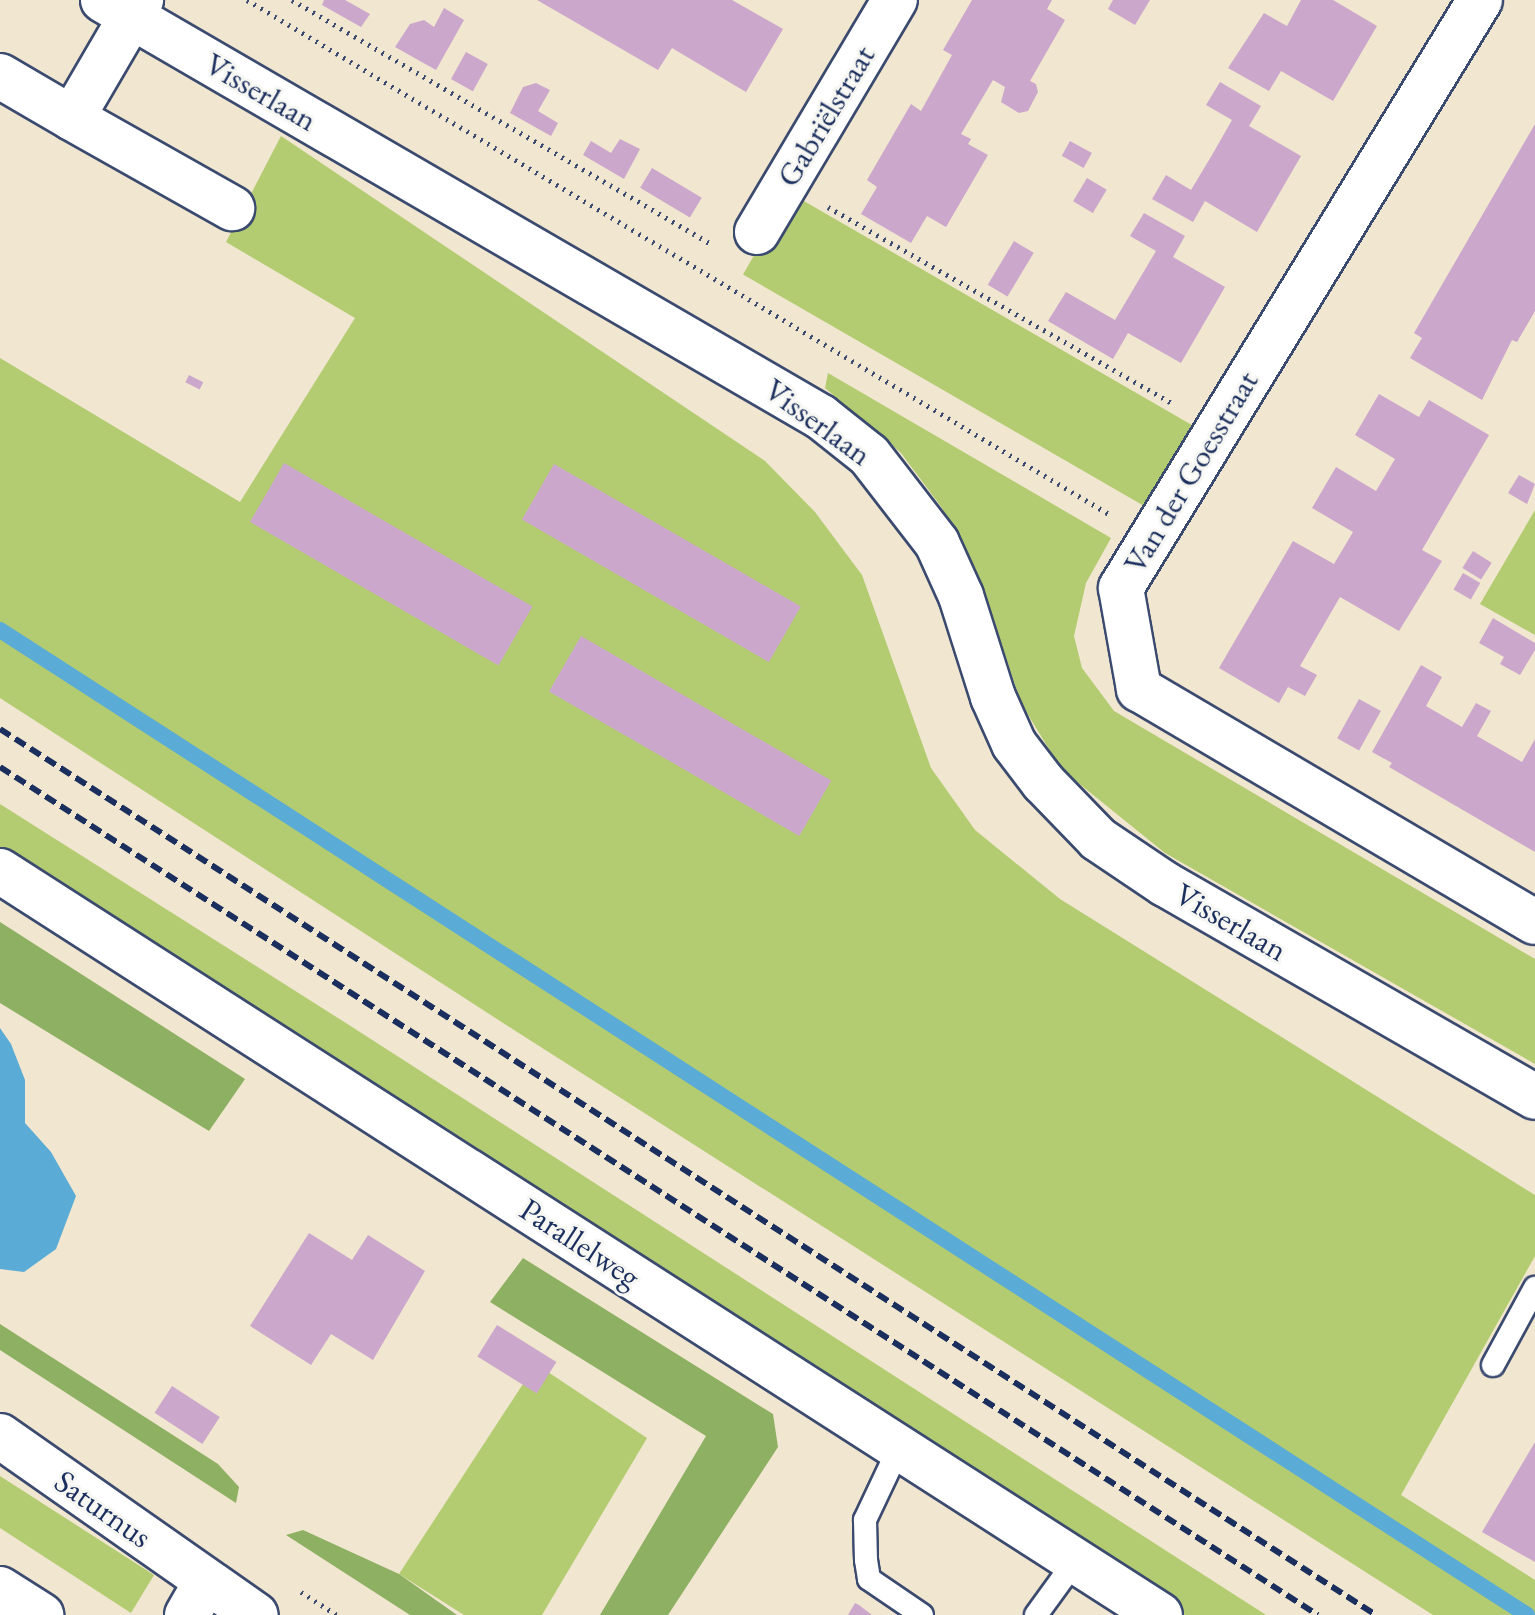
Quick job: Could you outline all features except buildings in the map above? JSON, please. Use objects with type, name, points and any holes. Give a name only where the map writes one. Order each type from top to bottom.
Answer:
[{"type":"street","name":"Gabriëlstraat","points":[[757,232],[895,0]]},
{"type":"street","name":"Van der Goesstraat","points":[[1480,0],[1121,588],[1139,689],[1535,922]]},
{"type":"street","points":[[72,118],[125,6]]},
{"type":"street","name":"Visserlaan","points":[[125,6],[821,417],[869,455],[937,543],[961,596],[993,697],[1014,744],[1043,782],[1098,839],[1165,884],[1535,1097]]},
{"type":"street","points":[[0,76],[232,208]]},
{"type":"street","name":"Parallelweg","points":[[0,871],[1160,1615]]},
{"type":"street","name":"Saturnus","points":[[0,1436],[196,1599],[256,1615]]},
{"type":"street","points":[[0,1589],[41,1615]]},
{"type":"lane","points":[[1493,1365],[1535,1288]]},
{"type":"lane","points":[[899,1448],[865,1520],[866,1560],[869,1579],[922,1615]]},
{"type":"lane","points":[[1036,1615],[1076,1560]]},
{"type":"path","name":"Visserlaan","points":[[247,0],[785,318],[1150,539]]},
{"type":"path","points":[[292,0],[712,245]]},
{"type":"path","points":[[786,183],[1218,429]]},
{"type":"green space","points":[[281,136],[765,461],[815,512],[862,575],[931,768],[975,830],[1060,899],[1535,1195],[1535,1256],[1401,1495],[1535,1580],[1535,1615],[1433,1615],[514,1030],[0,698],[0,358],[240,502],[355,318],[226,242]]},
{"type":"green space","points":[[790,193],[1203,431],[1156,513],[743,274]]},
{"type":"green space","points":[[828,373],[1111,538],[1086,583],[1074,636],[1082,668],[1114,711],[1535,959],[1535,1064],[1165,853],[1061,769],[1021,703],[986,597],[942,508],[901,453],[825,388]]},
{"type":"green space","points":[[1535,510],[1535,635],[1480,604]]},
{"type":"green space","points":[[0,804],[1266,1615],[1185,1615],[0,851]]},
{"type":"green space","points":[[0,922],[245,1079],[209,1131],[0,1003]]},
{"type":"green space","points":[[523,1258],[773,1414],[778,1447],[668,1615],[600,1615],[706,1436],[490,1302]]},
{"type":"green space","points":[[0,1324],[218,1464],[239,1487],[236,1503],[0,1350]]},
{"type":"green space","points":[[536,1364],[647,1438],[542,1615],[464,1615],[399,1574]]},
{"type":"green space","points":[[0,1476],[154,1575],[131,1613],[0,1528]]},
{"type":"green space","points":[[303,1530],[399,1574],[457,1615],[410,1615],[286,1535]]},
{"type":"water","points":[[0,1028],[11,1044],[25,1080],[25,1123],[51,1152],[76,1196],[56,1249],[24,1272],[0,1269]]},
{"type":"waterway","points":[[0,630],[1527,1615]]},
{"type":"railway","points":[[0,729],[1376,1615]]},
{"type":"railway","points":[[0,767],[1318,1615]]}]
